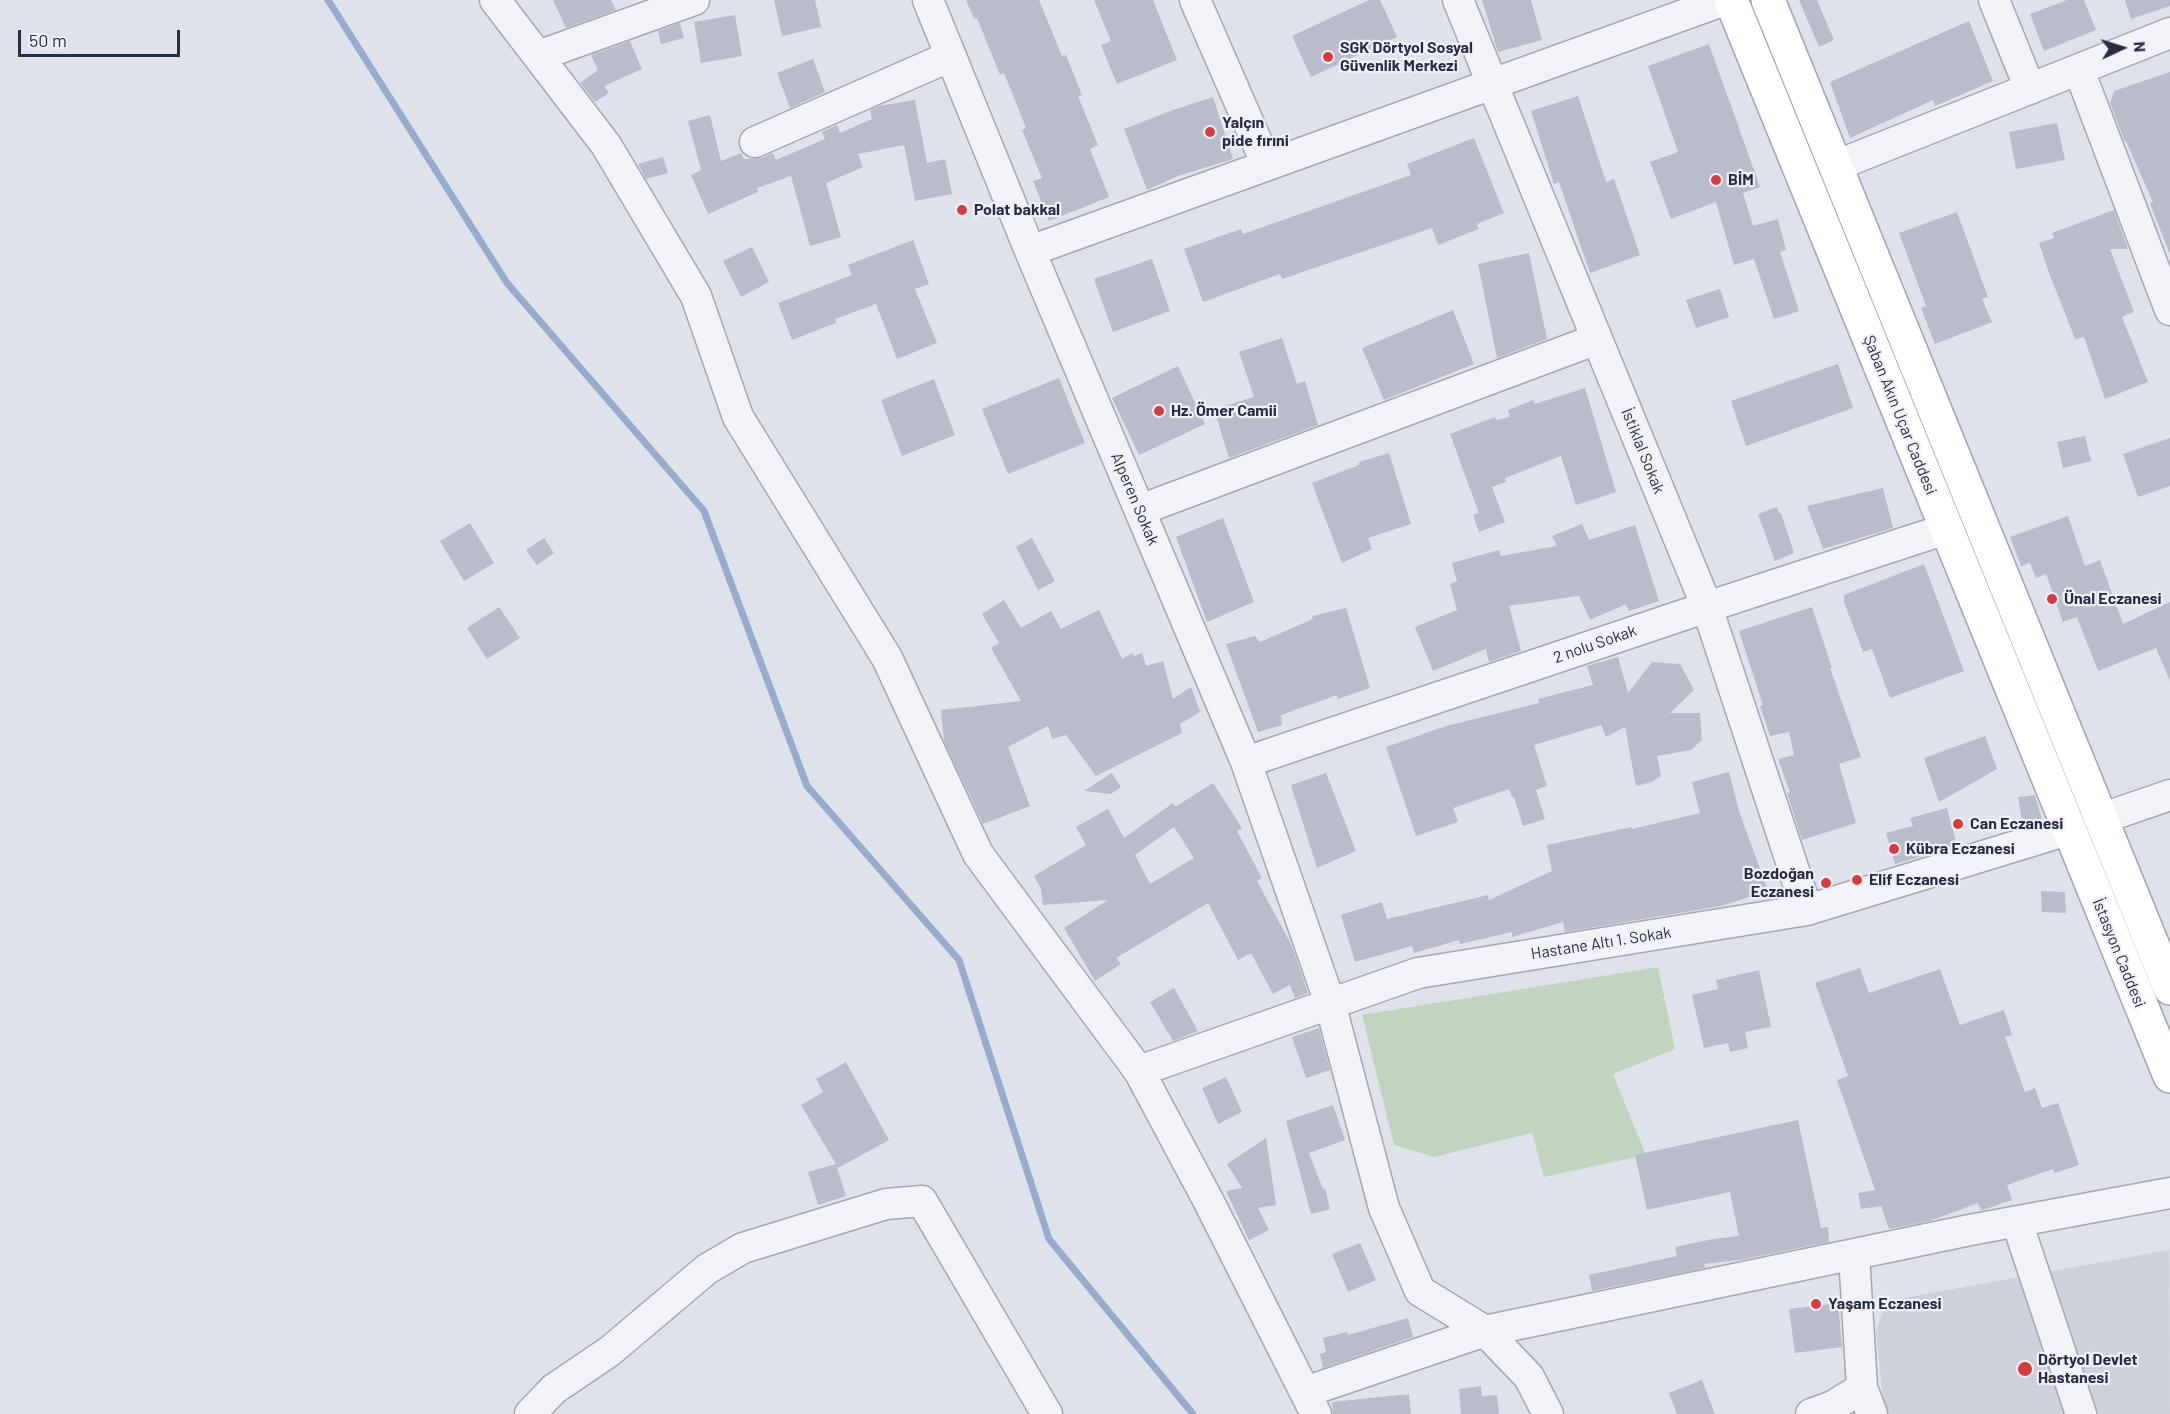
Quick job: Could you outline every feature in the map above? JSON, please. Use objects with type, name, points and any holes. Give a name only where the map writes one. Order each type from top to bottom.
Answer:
[{"type":"main road","name":"Şaban Akın Uçar Caddesi","points":[[1731,0],[2068,830]]},
{"type":"main road","name":"Şaban Akın Uçar Caddesi","points":[[1768,0],[2100,819]]},
{"type":"main road","points":[[2068,830],[2100,819]]},
{"type":"main road","name":"İstasyon Caddesi","points":[[2100,819],[2170,988]]},
{"type":"main road","name":"İstasyon Caddesi","points":[[2068,830],[2170,1076]]},
{"type":"street","points":[[495,0],[606,145],[696,296],[738,417],[887,658],[978,854],[1139,1071],[1209,1202],[1311,1403],[1485,1330],[1854,1254],[2170,1193]]},
{"type":"street","points":[[538,56],[694,0]]},
{"type":"street","name":"Alperen Sokak","points":[[928,0],[1030,251],[1246,762],[1330,1003],[1384,1208],[1420,1291],[1485,1330],[1529,1377],[1548,1414]]},
{"type":"street","points":[[1196,0],[1267,165]]},
{"type":"street","name":"İstiklal Sokak","points":[[1458,0],[1707,606],[1807,910]]},
{"type":"street","points":[[1030,251],[1725,0]]},
{"type":"street","points":[[1994,0],[2030,89]]},
{"type":"street","points":[[1835,166],[2170,33]]},
{"type":"street","points":[[755,142],[951,56]]},
{"type":"street","points":[[2079,70],[2170,310]]},
{"type":"street","points":[[1140,510],[1597,339]]},
{"type":"street","name":"2 nolu Sokak","points":[[1246,762],[1707,606],[1946,529]]},
{"type":"street","points":[[2100,819],[2170,795]]},
{"type":"street","name":"Hastane Altı 1. Sokak","points":[[1139,1071],[1418,973],[1807,910],[2068,830]]},
{"type":"street","points":[[530,1414],[554,1389],[610,1351],[707,1269],[743,1248],[886,1204],[922,1201],[1047,1414]]},
{"type":"street","points":[[2017,1222],[2082,1414]]},
{"type":"street","points":[[1811,1414],[1833,1406],[1867,1401],[1854,1254]]},
{"type":"shaded area","name":"Dörtyol Devlet Hastanesi","points":[[2169,1250],[2170,1414],[1887,1414],[1884,1407],[1876,1331],[1887,1301]]},
{"type":"green space","points":[[1658,967],[1675,1049],[1613,1074],[1646,1155],[1544,1177],[1532,1133],[1434,1157],[1394,1145],[1362,1015]]},
{"type":"building","points":[[553,0],[611,0],[616,10],[566,28]]},
{"type":"building","points":[[774,0],[815,0],[821,27],[782,36]]},
{"type":"building","points":[[966,0],[1039,0],[1062,56],[1066,55],[1082,95],[1078,96],[1098,145],[1090,149],[1109,197],[1049,221],[1033,181],[1042,178],[1022,130],[1026,128],[1004,73],[1000,75],[977,18],[974,19]]},
{"type":"building","points":[[1094,0],[1153,0],[1177,60],[1117,84],[1101,45],[1111,41]]},
{"type":"building","name":"SGK Dörtyol Sosyal Güvenlik Merkezi","points":[[1369,0],[1380,0],[1397,37],[1311,77],[1292,36]]},
{"type":"building","points":[[1482,0],[1531,0],[1542,40],[1498,52]]},
{"type":"building","points":[[1799,0],[1817,0],[1834,40],[1819,47]]},
{"type":"building","points":[[2067,0],[2084,0],[2096,30],[2044,51],[2030,14]]},
{"type":"building","points":[[2125,0],[2170,0],[2170,6],[2131,19]]},
{"type":"building","points":[[735,15],[742,56],[701,63],[694,22]]},
{"type":"building","points":[[1969,21],[1993,81],[1935,106],[1933,100],[1850,138],[1830,82]]},
{"type":"building","points":[[680,23],[684,38],[661,44],[658,31]]},
{"type":"building","points":[[630,41],[642,69],[604,86],[609,93],[595,102],[580,83],[598,70],[591,55]]},
{"type":"building","points":[[1709,44],[1760,187],[1743,193],[1753,226],[1778,219],[1786,250],[1780,252],[1799,311],[1774,319],[1754,259],[1734,265],[1716,202],[1671,219],[1650,162],[1678,152],[1648,66]]},
{"type":"building","points":[[813,59],[825,92],[790,108],[777,73]]},
{"type":"building","points":[[2170,72],[2169,252],[2150,203],[2153,202],[2110,103],[2114,91]]},
{"type":"building","points":[[1578,96],[1606,182],[1614,179],[1640,255],[1590,273],[1559,182],[1554,184],[1531,111]]},
{"type":"building","points":[[1213,97],[1233,159],[1178,176],[1147,190],[1124,129]]},
{"type":"building","points":[[915,100],[927,163],[945,159],[952,194],[915,201],[904,145],[858,154],[863,167],[826,183],[841,237],[810,246],[791,176],[757,188],[758,192],[708,214],[691,175],[701,170],[688,121],[710,115],[721,161],[741,153],[744,159],[761,158],[773,153],[776,160],[825,139],[822,132],[837,125],[840,133],[872,119],[870,110],[879,106]]},
{"type":"building","points":[[2057,123],[2065,160],[2016,169],[2009,132]]},
{"type":"building","points":[[1474,138],[1504,213],[1477,224],[1479,229],[1438,245],[1432,228],[1282,279],[1280,274],[1203,302],[1184,249],[1241,229],[1243,234],[1411,175],[1407,164]]},
{"type":"building","points":[[663,157],[668,173],[646,179],[638,164]]},
{"type":"building","points":[[2114,210],[2128,249],[2110,249],[2134,312],[2122,317],[2148,382],[2105,399],[2084,337],[2075,339],[2039,243],[2054,238],[2052,233]]},
{"type":"building","points":[[1957,212],[1988,297],[1982,299],[1992,322],[1935,344],[1921,308],[1926,306],[1899,233]]},
{"type":"building","points":[[913,240],[929,284],[915,289],[937,343],[897,359],[876,304],[835,319],[836,323],[792,340],[778,303],[852,275],[848,265]]},
{"type":"building","points":[[752,247],[769,282],[741,297],[723,261]]},
{"type":"building","points":[[1529,253],[1547,339],[1497,358],[1478,264]]},
{"type":"building","points":[[1152,259],[1170,311],[1113,332],[1094,279]]},
{"type":"building","points":[[1720,289],[1729,317],[1696,328],[1686,300]]},
{"type":"building","points":[[1453,310],[1474,364],[1384,400],[1362,348]]},
{"type":"building","points":[[1282,338],[1297,384],[1305,381],[1318,425],[1229,458],[1214,409],[1254,397],[1239,352]]},
{"type":"building","points":[[1838,364],[1853,408],[1746,446],[1731,401]]},
{"type":"building","name":"Hz. Ömer Camii","points":[[1178,366],[1205,424],[1139,455],[1112,398]]},
{"type":"building","points":[[1059,378],[1085,443],[1008,474],[982,409]]},
{"type":"building","points":[[934,379],[955,435],[902,456],[881,400]]},
{"type":"building","points":[[1585,388],[1616,492],[1576,505],[1561,456],[1505,478],[1506,482],[1492,487],[1505,522],[1479,532],[1473,515],[1479,513],[1450,434],[1495,417],[1496,420],[1510,417],[1508,410],[1533,400],[1535,404]]},
{"type":"building","points":[[2085,436],[2091,461],[2063,468],[2057,442]]},
{"type":"building","points":[[2170,438],[2170,486],[2138,497],[2123,454]]},
{"type":"building","points":[[1389,453],[1411,524],[1368,538],[1372,549],[1342,563],[1312,483],[1359,465],[1359,462]]},
{"type":"building","points":[[1883,488],[1893,528],[1823,549],[1807,506]]},
{"type":"building","points":[[1777,507],[1794,553],[1775,561],[1758,514]]},
{"type":"building","points":[[2068,516],[2085,566],[2100,560],[2123,624],[2170,602],[2170,681],[2156,648],[2098,671],[2077,617],[2063,622],[2046,574],[2036,578],[2030,563],[2021,566],[2010,537]]},
{"type":"building","points":[[1223,518],[1254,602],[1207,622],[1176,537]]},
{"type":"building","points":[[470,523],[494,563],[464,581],[440,541]]},
{"type":"building","points":[[1582,524],[1589,540],[1635,525],[1659,601],[1629,611],[1626,604],[1590,620],[1579,596],[1509,606],[1521,651],[1489,662],[1486,649],[1433,671],[1415,627],[1457,610],[1450,584],[1457,581],[1452,563],[1499,550],[1501,556],[1557,546],[1552,536]]},
{"type":"building","points":[[544,538],[554,553],[537,565],[526,550]]},
{"type":"building","points":[[1032,538],[1055,581],[1038,590],[1016,547]]},
{"type":"building","points":[[1924,564],[1964,671],[1890,698],[1872,649],[1863,652],[1844,602],[1844,595]]},
{"type":"building","points":[[1004,600],[1021,628],[1051,611],[1061,629],[1099,610],[1122,659],[1132,653],[1134,656],[1142,653],[1146,666],[1163,661],[1173,699],[1191,687],[1200,712],[1180,724],[1182,733],[1096,776],[1066,735],[1052,739],[1048,726],[1008,747],[1030,806],[983,824],[944,741],[941,710],[1021,701],[991,648],[999,643],[982,614]]},
{"type":"building","points":[[499,607],[520,638],[487,659],[467,628]]},
{"type":"building","points":[[1812,607],[1832,668],[1830,668],[1861,757],[1839,764],[1856,823],[1802,840],[1787,793],[1790,792],[1778,759],[1794,755],[1789,732],[1770,736],[1760,706],[1763,705],[1739,631]]},
{"type":"building","points":[[1346,608],[1370,688],[1338,699],[1337,695],[1281,715],[1282,725],[1258,732],[1226,644],[1255,636],[1260,642],[1313,619],[1312,616]]},
{"type":"building","points":[[1618,657],[1628,693],[1652,662],[1680,664],[1694,690],[1670,713],[1700,713],[1702,740],[1691,750],[1657,756],[1661,776],[1652,782],[1636,786],[1625,727],[1606,737],[1601,725],[1534,745],[1547,786],[1536,790],[1545,819],[1523,826],[1514,797],[1509,789],[1453,808],[1458,822],[1416,836],[1386,747],[1446,726],[1539,703],[1538,699],[1593,685],[1587,666]]},
{"type":"building","points":[[1985,736],[1997,769],[1939,802],[1924,758]]},
{"type":"building","points":[[1729,772],[1739,811],[1768,891],[1721,906],[1565,932],[1563,922],[1512,937],[1512,932],[1460,944],[1459,940],[1414,953],[1412,946],[1355,962],[1341,915],[1382,902],[1387,919],[1488,895],[1489,900],[1552,871],[1547,845],[1700,813],[1692,782]]},
{"type":"building","points":[[1112,773],[1121,787],[1111,794],[1084,791]]},
{"type":"building","points":[[1326,773],[1356,851],[1317,868],[1291,785]]},
{"type":"building","points":[[1213,783],[1242,828],[1237,831],[1262,878],[1257,881],[1292,946],[1308,993],[1295,998],[1290,985],[1273,994],[1251,953],[1238,960],[1208,903],[1116,958],[1121,964],[1095,981],[1064,928],[1108,900],[1043,905],[1041,889],[1034,876],[1086,845],[1076,827],[1108,809],[1124,838],[1173,803],[1175,807]],"holes":[[[1174,827],[1194,858],[1150,884],[1135,855]]]},
{"type":"building","points":[[2035,795],[2042,820],[2023,826],[2018,797]]},
{"type":"building","points":[[1947,808],[1957,846],[1895,864],[1886,833],[1913,826],[1910,818]]},
{"type":"building","points":[[2041,891],[2065,892],[2066,913],[2042,912]]},
{"type":"building","points":[[1860,968],[1869,993],[1940,969],[1960,1025],[2004,1010],[2012,1035],[2005,1037],[2025,1092],[2035,1088],[2042,1108],[2058,1103],[2079,1165],[2055,1173],[2053,1169],[2007,1185],[2012,1200],[1983,1210],[1978,1203],[1930,1221],[1889,1229],[1881,1206],[1861,1209],[1858,1193],[1875,1190],[1837,1080],[1848,1076],[1815,983]]},
{"type":"building","points":[[1759,970],[1771,1027],[1745,1032],[1748,1048],[1730,1052],[1728,1043],[1704,1048],[1692,995],[1718,989],[1716,980]]},
{"type":"building","points":[[1174,988],[1198,1031],[1173,1041],[1150,1002]]},
{"type":"building","points":[[1319,1028],[1330,1070],[1306,1078],[1292,1037]]},
{"type":"building","points":[[846,1062],[889,1140],[838,1168],[801,1105],[823,1092],[816,1079]]},
{"type":"building","points":[[1226,1077],[1242,1112],[1218,1124],[1202,1088]]},
{"type":"building","points":[[1333,1105],[1345,1140],[1309,1153],[1323,1189],[1325,1188],[1330,1209],[1311,1214],[1286,1121]]},
{"type":"building","points":[[1798,1120],[1821,1228],[1828,1227],[1829,1242],[1740,1260],[1704,1264],[1705,1268],[1592,1291],[1589,1275],[1677,1256],[1675,1247],[1739,1236],[1730,1192],[1647,1210],[1635,1155]]},
{"type":"building","points":[[1266,1138],[1276,1205],[1258,1208],[1269,1230],[1249,1240],[1226,1191],[1242,1188],[1227,1164]]},
{"type":"building","points":[[836,1164],[846,1196],[818,1205],[808,1172]]},
{"type":"building","points":[[1360,1243],[1376,1280],[1348,1292],[1332,1254]]},
{"type":"building","points":[[1838,1303],[1842,1347],[1795,1353],[1789,1309]]},
{"type":"building","points":[[1408,1318],[1413,1337],[1323,1368],[1320,1354],[1326,1352],[1323,1338],[1347,1332],[1348,1335]]},
{"type":"building","points":[[1702,1380],[1715,1414],[1677,1414],[1669,1393]]},
{"type":"building","points":[[1481,1386],[1482,1396],[1497,1395],[1499,1414],[1461,1414],[1459,1389]]},
{"type":"building","points":[[1409,1394],[1411,1414],[1333,1414],[1332,1402]]},
{"type":"waterway","points":[[328,0],[507,283],[704,511],[807,786],[959,960],[1049,1239],[1193,1414]]},
{"type":"place","name":"SGK Dörtyol Sosyal Güvenlik Merkezi","points":[[1328,57]]},
{"type":"place","name":"Yalçın pide fırıni","points":[[1210,132]]},
{"type":"place","name":"BİM","points":[[1716,180]]},
{"type":"place","name":"Polat bakkal","points":[[962,210]]},
{"type":"place","name":"Hz. Ömer Camii","points":[[1159,411]]},
{"type":"place","name":"Ünal Eczanesi","points":[[2052,599]]},
{"type":"place","name":"Can Eczanesi","points":[[1958,824]]},
{"type":"place","name":"Kübra Eczanesi","points":[[1894,849]]},
{"type":"place","name":"Elif Eczanesi","points":[[1857,880]]},
{"type":"place","name":"Bozdoğan Eczanesi","points":[[1826,883]]},
{"type":"place","name":"Yaşam Eczanesi","points":[[1816,1304]]},
{"type":"place","name":"Dörtyol Devlet Hastanesi","points":[[2025,1369]]}]
